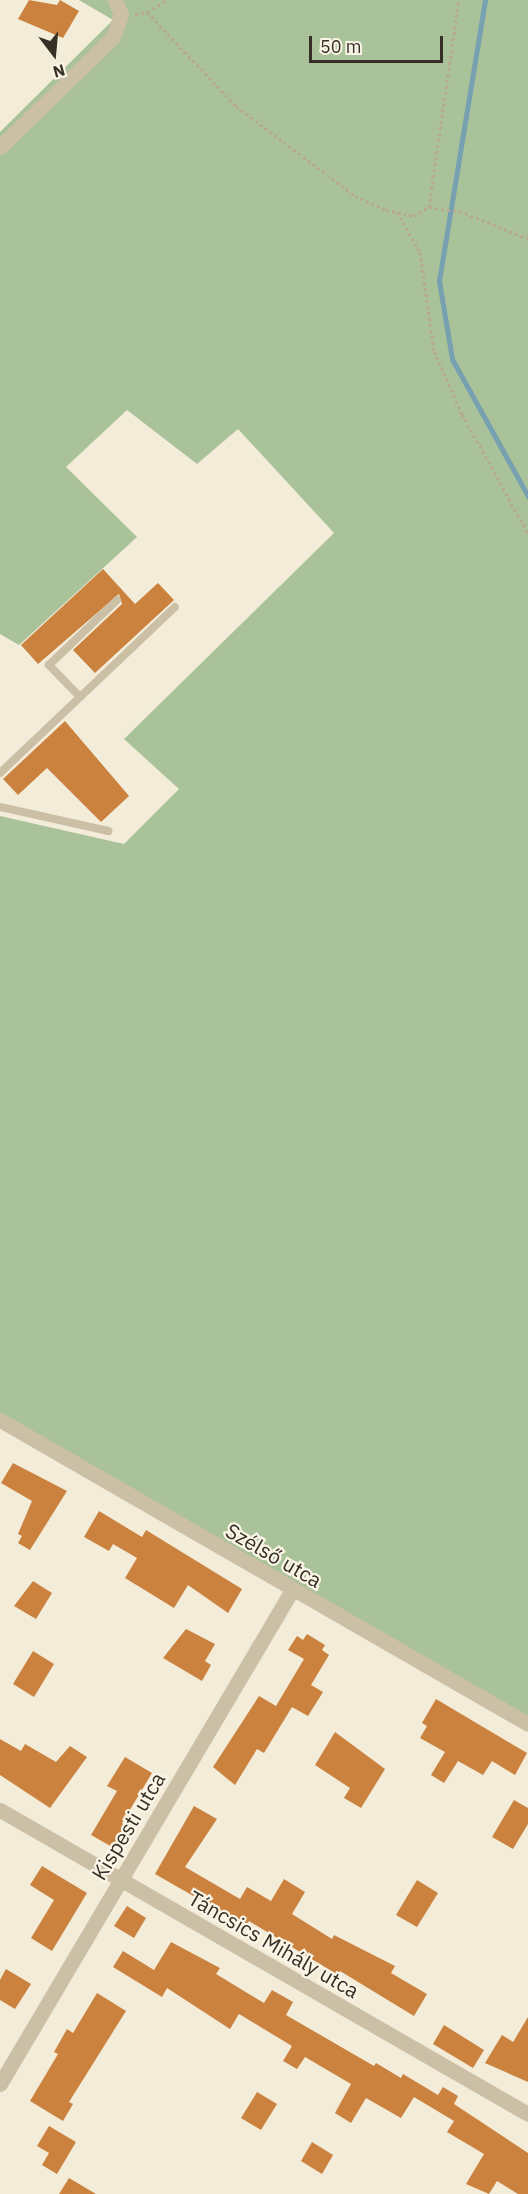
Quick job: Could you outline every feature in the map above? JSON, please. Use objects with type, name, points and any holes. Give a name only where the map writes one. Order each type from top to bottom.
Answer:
[{"type":"street","points":[[0,147],[113,37],[118,6]]},
{"type":"street","name":"Szélső utca","points":[[0,1420],[528,1724]]},
{"type":"street","name":"Kispesti utca","points":[[0,2084],[292,1590]]},
{"type":"street","name":"Táncsics Mihály utca","points":[[0,1810],[528,2114]]},
{"type":"lane","points":[[80,697],[49,665],[117,600]]},
{"type":"lane","points":[[0,773],[175,607]]},
{"type":"lane","points":[[0,807],[108,831]]},
{"type":"path","points":[[147,12],[167,0]]},
{"type":"path","points":[[429,207],[459,0]]},
{"type":"path","points":[[118,6],[147,12],[236,106],[354,196],[414,216],[429,207],[465,213],[528,239]]},
{"type":"path","points":[[398,212],[420,252],[434,351],[462,414],[528,533]]},
{"type":"green space","points":[[79,0],[528,0],[528,1730],[0,1426],[0,816],[124,844],[179,789],[124,739],[334,533],[238,429],[197,464],[127,410],[66,467],[137,537],[19,645],[0,634],[0,132],[113,20]]},
{"type":"building","points":[[29,0],[57,5],[60,0],[79,11],[63,38],[18,19]]},
{"type":"building","points":[[103,569],[135,604],[158,583],[174,600],[95,673],[73,650],[122,604],[119,594],[38,664],[21,645]]},
{"type":"building","points":[[65,721],[129,796],[101,822],[47,768],[18,795],[3,779]]},
{"type":"building","points":[[13,1463],[67,1491],[30,1550],[18,1543],[22,1536],[18,1534],[32,1501],[1,1483]]},
{"type":"building","points":[[99,1511],[142,1537],[146,1530],[242,1589],[228,1613],[188,1585],[174,1608],[125,1578],[137,1558],[113,1544],[109,1551],[84,1537]]},
{"type":"building","points":[[33,1581],[52,1593],[36,1619],[14,1606]]},
{"type":"building","points":[[186,1629],[215,1644],[205,1661],[211,1665],[202,1681],[163,1658]]},
{"type":"building","points":[[307,1634],[325,1645],[322,1650],[329,1655],[311,1685],[323,1692],[308,1716],[292,1707],[264,1753],[257,1749],[235,1785],[213,1767],[259,1696],[276,1706],[304,1659],[288,1650],[297,1636],[303,1640]]},
{"type":"building","points":[[33,1651],[54,1664],[34,1697],[13,1684]]},
{"type":"building","points":[[436,1699],[527,1753],[515,1775],[492,1761],[483,1775],[458,1761],[444,1783],[431,1775],[445,1752],[420,1738],[427,1726],[422,1723]]},
{"type":"building","points":[[335,1732],[385,1769],[361,1808],[344,1798],[350,1788],[315,1765]]},
{"type":"building","points":[[0,1739],[21,1751],[25,1744],[56,1762],[70,1746],[87,1757],[50,1808],[0,1775]]},
{"type":"building","points":[[125,1757],[152,1773],[122,1823],[127,1827],[114,1848],[91,1835],[117,1791],[107,1786]]},
{"type":"building","points":[[514,1800],[528,1808],[528,1824],[513,1849],[492,1837]]},
{"type":"building","points":[[194,1806],[217,1819],[185,1867],[240,1899],[247,1887],[271,1901],[284,1879],[305,1892],[292,1914],[332,1939],[334,1935],[395,1966],[391,1973],[427,1994],[414,2016],[340,1971],[338,1975],[249,1921],[246,1926],[155,1874]]},
{"type":"building","points":[[42,1866],[87,1893],[52,1951],[31,1938],[54,1900],[30,1885]]},
{"type":"building","points":[[417,1880],[438,1893],[417,1927],[396,1915]]},
{"type":"building","points":[[127,1906],[146,1918],[134,1938],[114,1926]]},
{"type":"building","points":[[171,1942],[220,1968],[216,1974],[264,2003],[272,1990],[293,2002],[286,2015],[374,2066],[376,2063],[401,2078],[403,2074],[438,2095],[443,2087],[458,2096],[454,2104],[528,2153],[528,2194],[518,2194],[497,2181],[489,2194],[466,2184],[484,2154],[447,2132],[454,2121],[414,2097],[401,2118],[366,2098],[351,2123],[335,2113],[351,2084],[305,2057],[297,2069],[283,2061],[292,2046],[239,2014],[230,2029],[167,1988],[162,1997],[113,1967],[123,1951],[154,1970]]},
{"type":"building","points":[[6,1969],[31,1984],[15,2009],[0,2000],[0,1980]]},
{"type":"building","points":[[97,1993],[126,2011],[69,2102],[73,2104],[63,2121],[30,2101],[58,2054],[54,2052],[67,2029],[73,2033]]},
{"type":"building","points":[[528,2017],[528,2082],[485,2063],[502,2035],[513,2042]]},
{"type":"building","points":[[444,2025],[484,2050],[473,2068],[433,2044]]},
{"type":"building","points":[[257,2092],[277,2104],[261,2130],[241,2118]]},
{"type":"building","points":[[49,2126],[76,2142],[57,2174],[42,2165],[49,2153],[37,2146]]},
{"type":"building","points":[[312,2142],[333,2155],[322,2174],[301,2161]]},
{"type":"building","points":[[69,2178],[96,2194],[59,2194]]},
{"type":"waterway","points":[[485,0],[439,281],[452,359],[528,496]]}]
